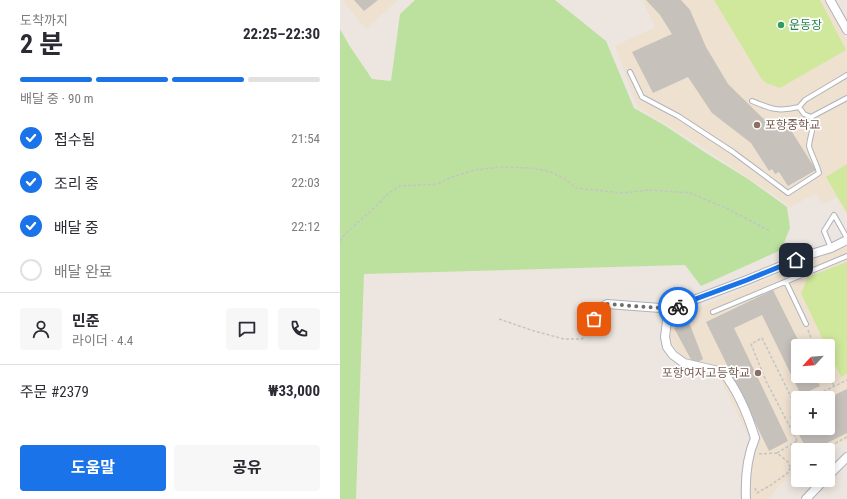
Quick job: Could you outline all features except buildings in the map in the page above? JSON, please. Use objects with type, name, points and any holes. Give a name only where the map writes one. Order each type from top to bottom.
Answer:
[{"type":"street","points":[[830,0],[847,30]]},
{"type":"street","points":[[594,319],[598,309],[607,304],[674,309],[690,301],[808,255],[831,248],[847,239]]},
{"type":"street","points":[[674,309],[667,321],[665,337],[667,347],[684,363],[723,372],[737,392],[751,425],[755,438],[750,450],[747,469],[746,499]]},
{"type":"street","points":[[835,469],[847,457]]},
{"type":"street","points":[[806,499],[817,487]]},
{"type":"lane","points":[[630,72],[642,97],[678,116],[733,152],[788,193],[819,173],[817,162],[809,147],[814,126],[811,117],[804,114],[799,107]]},
{"type":"lane","points":[[752,101],[772,110],[799,107],[805,100],[847,75]]},
{"type":"lane","points":[[811,117],[847,98]]},
{"type":"lane","points":[[831,248],[824,231],[834,215],[847,239]]},
{"type":"lane","points":[[713,312],[847,256]]},
{"type":"lane","points":[[786,282],[806,324]]},
{"type":"path","points":[[340,241],[389,193],[400,186],[437,184],[452,177],[475,170],[502,167],[531,168],[551,172],[565,179],[576,188],[623,193],[649,190],[690,193],[724,207],[770,231]]},
{"type":"path","points":[[500,319],[534,331],[564,339],[582,339],[590,330],[594,319]]},
{"type":"path","points":[[806,324],[811,339]]},
{"type":"path","points":[[791,397],[762,338],[751,344],[766,381],[791,429]]},
{"type":"path","points":[[824,391],[847,380]]},
{"type":"path","points":[[754,456],[761,453],[777,453],[797,441],[794,435]]},
{"type":"path","points":[[835,443],[847,437]]},
{"type":"path","points":[[755,486],[757,493],[762,491],[789,472],[790,467],[788,462],[777,453]]},
{"type":"shaded area","points":[[342,0],[398,0],[366,29]]},
{"type":"shaded area","name":"포항중학교","points":[[642,0],[824,0],[847,40],[847,215],[837,198],[822,204],[816,193],[791,207],[698,144],[637,107],[615,46],[655,27]]},
{"type":"shaded area","name":"포항여자고등학교","points":[[847,246],[847,440],[835,446],[835,443],[791,443],[791,474],[768,499],[749,499],[752,444],[716,370],[682,359],[665,331],[674,318]]},
{"type":"green space","points":[[415,0],[555,0],[606,41],[634,108],[664,125],[748,179],[787,207],[790,228],[781,250],[701,286],[685,265],[364,274],[356,499],[340,499],[340,29],[372,79],[391,81],[400,14]]},
{"type":"green space","name":"운동장","points":[[714,0],[820,0],[846,50],[780,88],[766,83],[761,78]]},
{"type":"green space","points":[[847,164],[847,213],[826,177]]},
{"type":"green space","points":[[847,262],[847,374],[841,377],[835,365],[835,339],[823,339],[801,293],[808,277]]},
{"type":"way so far","points":[[594,319],[598,309],[607,304],[674,309],[678,307]]},
{"type":"place","name":"운동장","points":[[781,25]]},
{"type":"place","name":"포항중학교","points":[[757,125]]},
{"type":"place","name":"포항여자고등학교","points":[[758,373]]},
{"type":"route","points":[[678,307],[796,260]]}]
